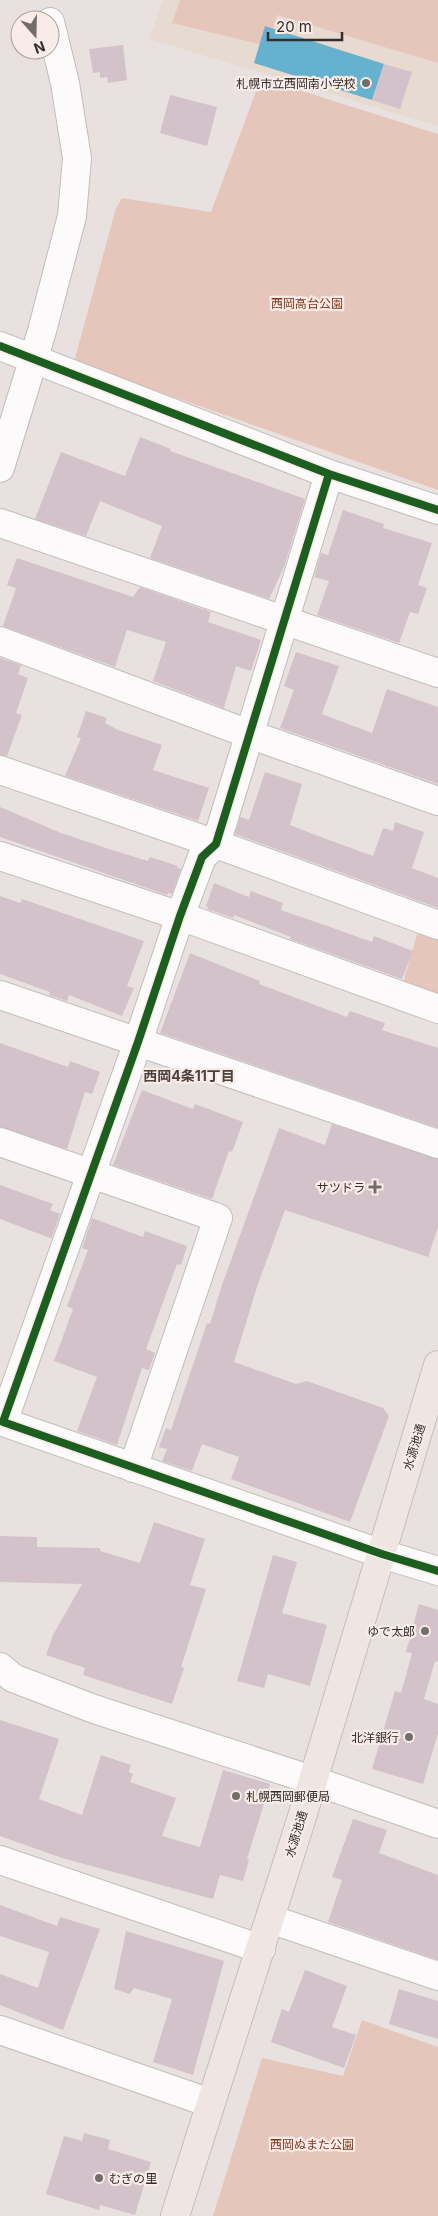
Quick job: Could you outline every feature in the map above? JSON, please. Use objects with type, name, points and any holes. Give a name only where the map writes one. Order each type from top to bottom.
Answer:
[{"type":"main road","name":"水源池通","points":[[175,2216],[210,2102],[261,1949],[438,1365]]},
{"type":"street","points":[[0,468],[33,358],[72,216],[77,158],[59,60]]},
{"type":"street","points":[[0,346],[329,474],[438,510]]},
{"type":"street","points":[[329,474],[216,844],[202,857],[180,916],[138,1042],[3,1422],[382,1554],[438,1571]]},
{"type":"street","points":[[0,523],[438,673]]},
{"type":"street","points":[[0,641],[250,734],[438,801]]},
{"type":"street","points":[[0,770],[216,844],[438,925]]},
{"type":"street","points":[[0,856],[180,916],[438,1009]]},
{"type":"street","points":[[0,995],[438,1144]]},
{"type":"street","points":[[0,1142],[218,1218],[133,1468]]},
{"type":"street","points":[[0,1667],[13,1678],[94,1709],[312,1780],[438,1824]]},
{"type":"street","points":[[0,1860],[261,1949]]},
{"type":"street","points":[[270,1919],[438,1976]]},
{"type":"street","points":[[0,2030],[210,2102]]},
{"type":"shaded area","name":"札幌市立西岡南小学校","points":[[163,0],[438,0],[438,126],[150,39]]},
{"type":"green space","points":[[180,0],[438,0],[438,63],[277,15],[267,46],[172,23]]},
{"type":"green space","name":"西岡高台公園","points":[[261,78],[438,134],[438,490],[74,362],[116,208],[122,198],[211,212]]},
{"type":"green space","points":[[419,927],[438,933],[438,999],[402,987]]},
{"type":"green space","name":"西岡ぬまた公園","points":[[362,2020],[438,2047],[438,2216],[213,2216],[262,2058],[343,2076]]},
{"type":"water","points":[[265,26],[384,64],[372,100],[254,63]]},
{"type":"building","points":[[123,45],[127,80],[108,83],[107,77],[100,78],[100,72],[93,73],[89,49]]},
{"type":"building","points":[[384,64],[412,72],[400,109],[372,100]]},
{"type":"building","points":[[170,95],[217,107],[207,146],[160,133]]},
{"type":"building","points":[[140,437],[171,449],[170,451],[305,499],[284,567],[269,599],[150,558],[162,526],[100,501],[86,536],[35,519],[61,452],[125,476]]},
{"type":"building","points":[[343,510],[384,524],[383,528],[432,543],[418,585],[427,588],[418,614],[410,612],[399,643],[317,615],[329,581],[314,577],[321,553],[328,555]]},
{"type":"building","points":[[17,558],[133,597],[140,587],[211,612],[208,622],[261,640],[251,671],[236,666],[224,708],[153,681],[166,642],[127,630],[115,667],[3,626],[16,588],[7,585]]},
{"type":"building","points":[[296,652],[339,666],[322,714],[372,733],[387,689],[438,707],[438,784],[280,728],[294,690],[284,686]]},
{"type":"building","points":[[0,658],[21,665],[18,674],[28,678],[16,713],[22,715],[7,756],[0,755]]},
{"type":"building","points":[[86,711],[107,718],[105,723],[118,730],[162,745],[153,770],[209,788],[198,821],[65,776],[81,738],[77,737]]},
{"type":"building","points":[[265,772],[302,784],[290,825],[318,836],[373,856],[383,828],[393,831],[395,822],[424,832],[412,868],[438,878],[438,908],[235,834],[240,817],[249,820]]},
{"type":"building","points":[[0,807],[61,833],[106,848],[148,861],[150,857],[178,866],[177,868],[181,869],[172,894],[168,893],[167,895],[0,837]]},
{"type":"building","points":[[214,883],[249,897],[251,891],[283,903],[281,910],[372,942],[374,936],[413,951],[402,979],[290,939],[291,937],[234,915],[233,918],[207,909],[208,907],[206,906]]},
{"type":"building","points":[[0,896],[20,903],[22,899],[144,941],[127,986],[134,988],[122,1016],[69,995],[67,1001],[49,995],[50,992],[0,974]]},
{"type":"building","points":[[190,953],[260,981],[259,984],[347,1017],[350,1011],[385,1023],[382,1030],[438,1048],[438,1128],[160,1033]]},
{"type":"building","points":[[0,1043],[68,1067],[70,1061],[100,1072],[92,1094],[85,1092],[67,1149],[0,1127]]},
{"type":"building","points":[[142,1090],[193,1109],[195,1104],[243,1122],[232,1152],[229,1151],[212,1199],[113,1165]]},
{"type":"building","points":[[332,1124],[438,1159],[438,1227],[428,1257],[285,1210],[257,1287],[234,1362],[296,1384],[307,1381],[383,1408],[389,1416],[350,1522],[231,1479],[239,1457],[202,1444],[192,1471],[162,1461],[167,1449],[159,1447],[166,1428],[171,1430],[207,1323],[210,1324],[222,1285],[279,1128],[325,1145]]},
{"type":"building","points":[[0,1185],[53,1204],[50,1210],[60,1214],[52,1237],[50,1238],[0,1219]]},
{"type":"building","points":[[92,1218],[143,1237],[145,1231],[187,1246],[181,1265],[177,1264],[146,1349],[155,1353],[149,1370],[142,1368],[117,1445],[77,1431],[97,1377],[54,1361],[73,1309],[67,1306],[88,1250],[82,1248]]},
{"type":"building","points":[[154,1522],[205,1539],[190,1585],[206,1589],[181,1667],[184,1668],[172,1704],[83,1675],[85,1668],[46,1655],[53,1635],[82,1584],[0,1582],[0,1536],[37,1537],[37,1547],[100,1548],[100,1551],[140,1563]]},
{"type":"building","points":[[273,1555],[297,1562],[282,1613],[327,1625],[310,1686],[268,1674],[264,1688],[237,1681]]},
{"type":"building","points":[[419,1604],[438,1610],[438,1662],[435,1661],[424,1699],[438,1704],[438,1733],[423,1784],[372,1769],[395,1691],[401,1693],[412,1653],[406,1652]]},
{"type":"building","points":[[0,1720],[59,1739],[39,1799],[82,1815],[101,1755],[131,1765],[129,1772],[133,1774],[130,1782],[176,1798],[162,1836],[200,1847],[223,1770],[270,1784],[247,1859],[249,1860],[243,1881],[220,1875],[213,1899],[62,1858],[0,1836]]},
{"type":"building","points":[[353,1819],[387,1830],[379,1853],[438,1875],[438,1960],[328,1922],[342,1880],[332,1877]]},
{"type":"building","points":[[0,1905],[57,1926],[60,1917],[100,1929],[63,2030],[0,2005],[0,1974],[38,1988],[49,1952],[0,1936]]},
{"type":"building","points":[[126,1931],[224,1961],[193,2075],[153,2062],[172,1999],[134,1988],[130,1994],[114,1989]]},
{"type":"building","points":[[305,1970],[347,1986],[332,2027],[356,2035],[344,2068],[271,2042],[282,2009],[289,2012]]},
{"type":"building","points":[[399,1989],[438,2001],[438,2039],[389,2024]]},
{"type":"building","name":"むぎの里","points":[[84,2133],[110,2140],[108,2149],[151,2162],[135,2215],[100,2205],[99,2210],[46,2194],[64,2136],[82,2141]]},
{"type":"cycle path","points":[[0,346],[329,474],[438,510]]},
{"type":"cycle path","points":[[329,474],[216,844],[202,857],[180,916],[138,1042],[3,1422],[382,1554],[438,1571]]},
{"type":"place","name":"札幌市立西岡南小学校","points":[[366,83]]},
{"type":"place","name":"サツドラ","points":[[375,1187]]},
{"type":"place","name":"ゆで太郎","points":[[425,1631]]},
{"type":"place","name":"北洋銀行","points":[[409,1737]]},
{"type":"place","name":"札幌西岡郵便局","points":[[236,1796]]},
{"type":"place","name":"むぎの里","points":[[99,2178]]},
{"type":"district","name":"西岡4条11丁目","points":[[189,1075]]}]
